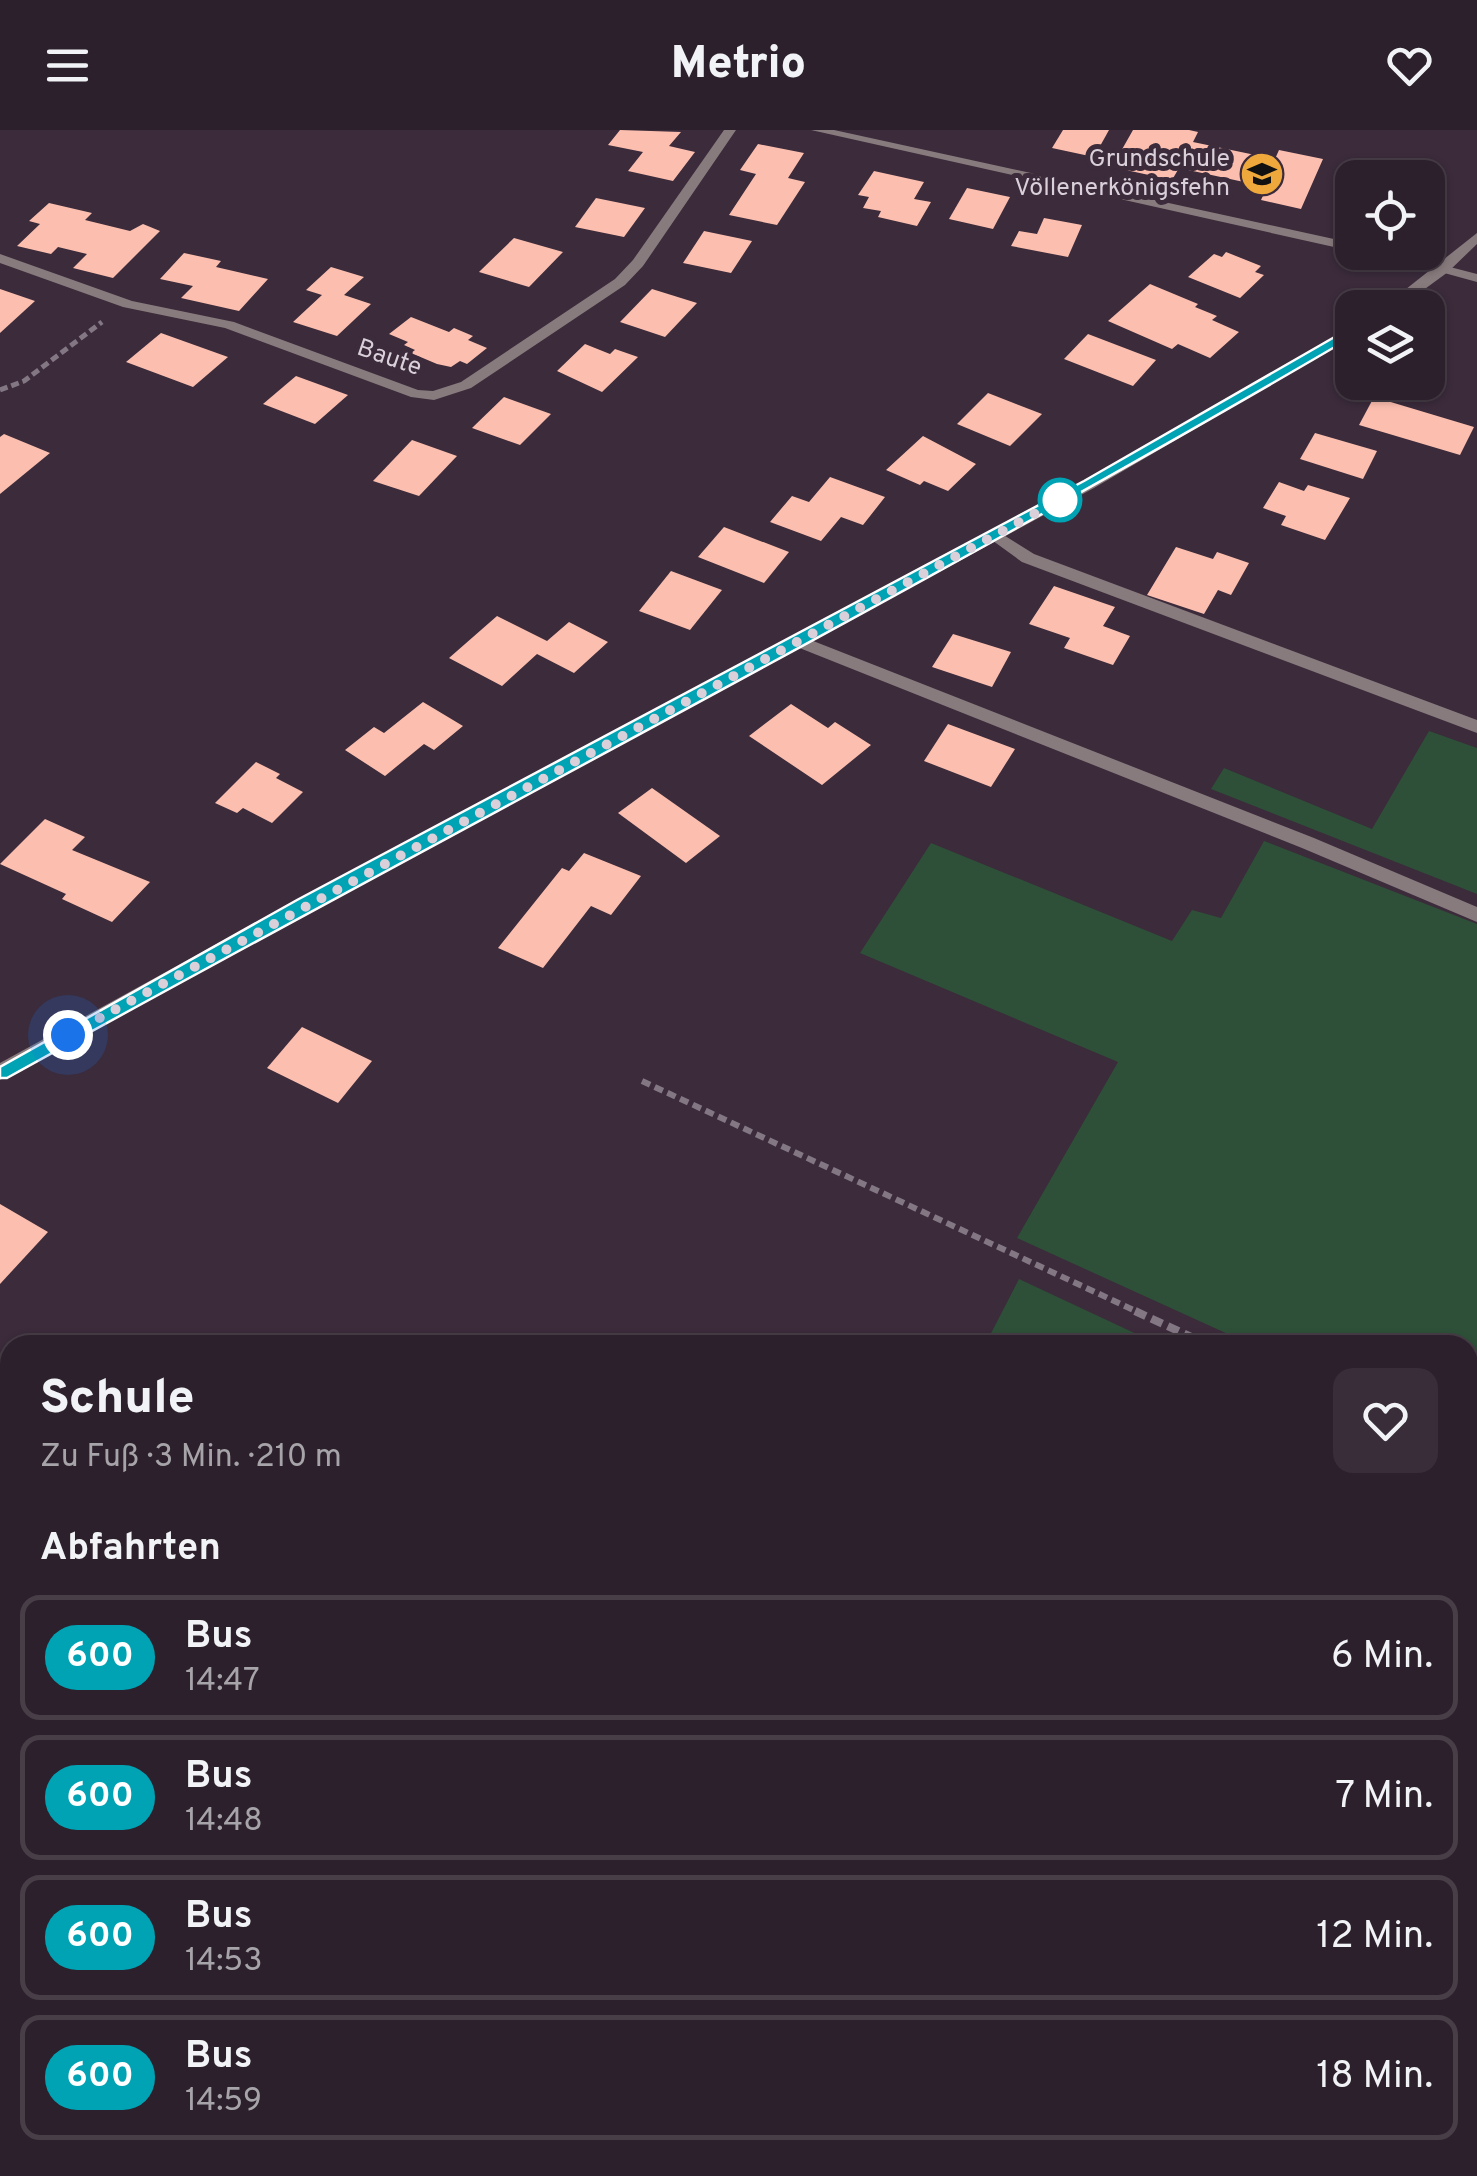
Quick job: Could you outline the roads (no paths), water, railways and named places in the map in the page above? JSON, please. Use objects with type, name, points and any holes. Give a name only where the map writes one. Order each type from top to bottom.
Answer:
[{"type":"street","name":"Baute","points":[[0,258],[128,304],[229,325],[416,394],[434,396],[453,391],[620,282],[638,263],[730,130]]},
{"type":"street","points":[[818,130],[1335,243]]},
{"type":"street","points":[[1445,267],[1477,238]]},
{"type":"street","points":[[1414,290],[1442,270]]},
{"type":"street","points":[[1445,270],[1477,278]]},
{"type":"street","points":[[0,1072],[1089,484],[1335,341]]},
{"type":"street","points":[[994,534],[1028,558],[1477,727]]},
{"type":"street","points":[[798,641],[1308,843],[1477,915]]},
{"type":"place","name":"Grundschule Völlenerkönigsfehn","points":[[1262,174]]}]
